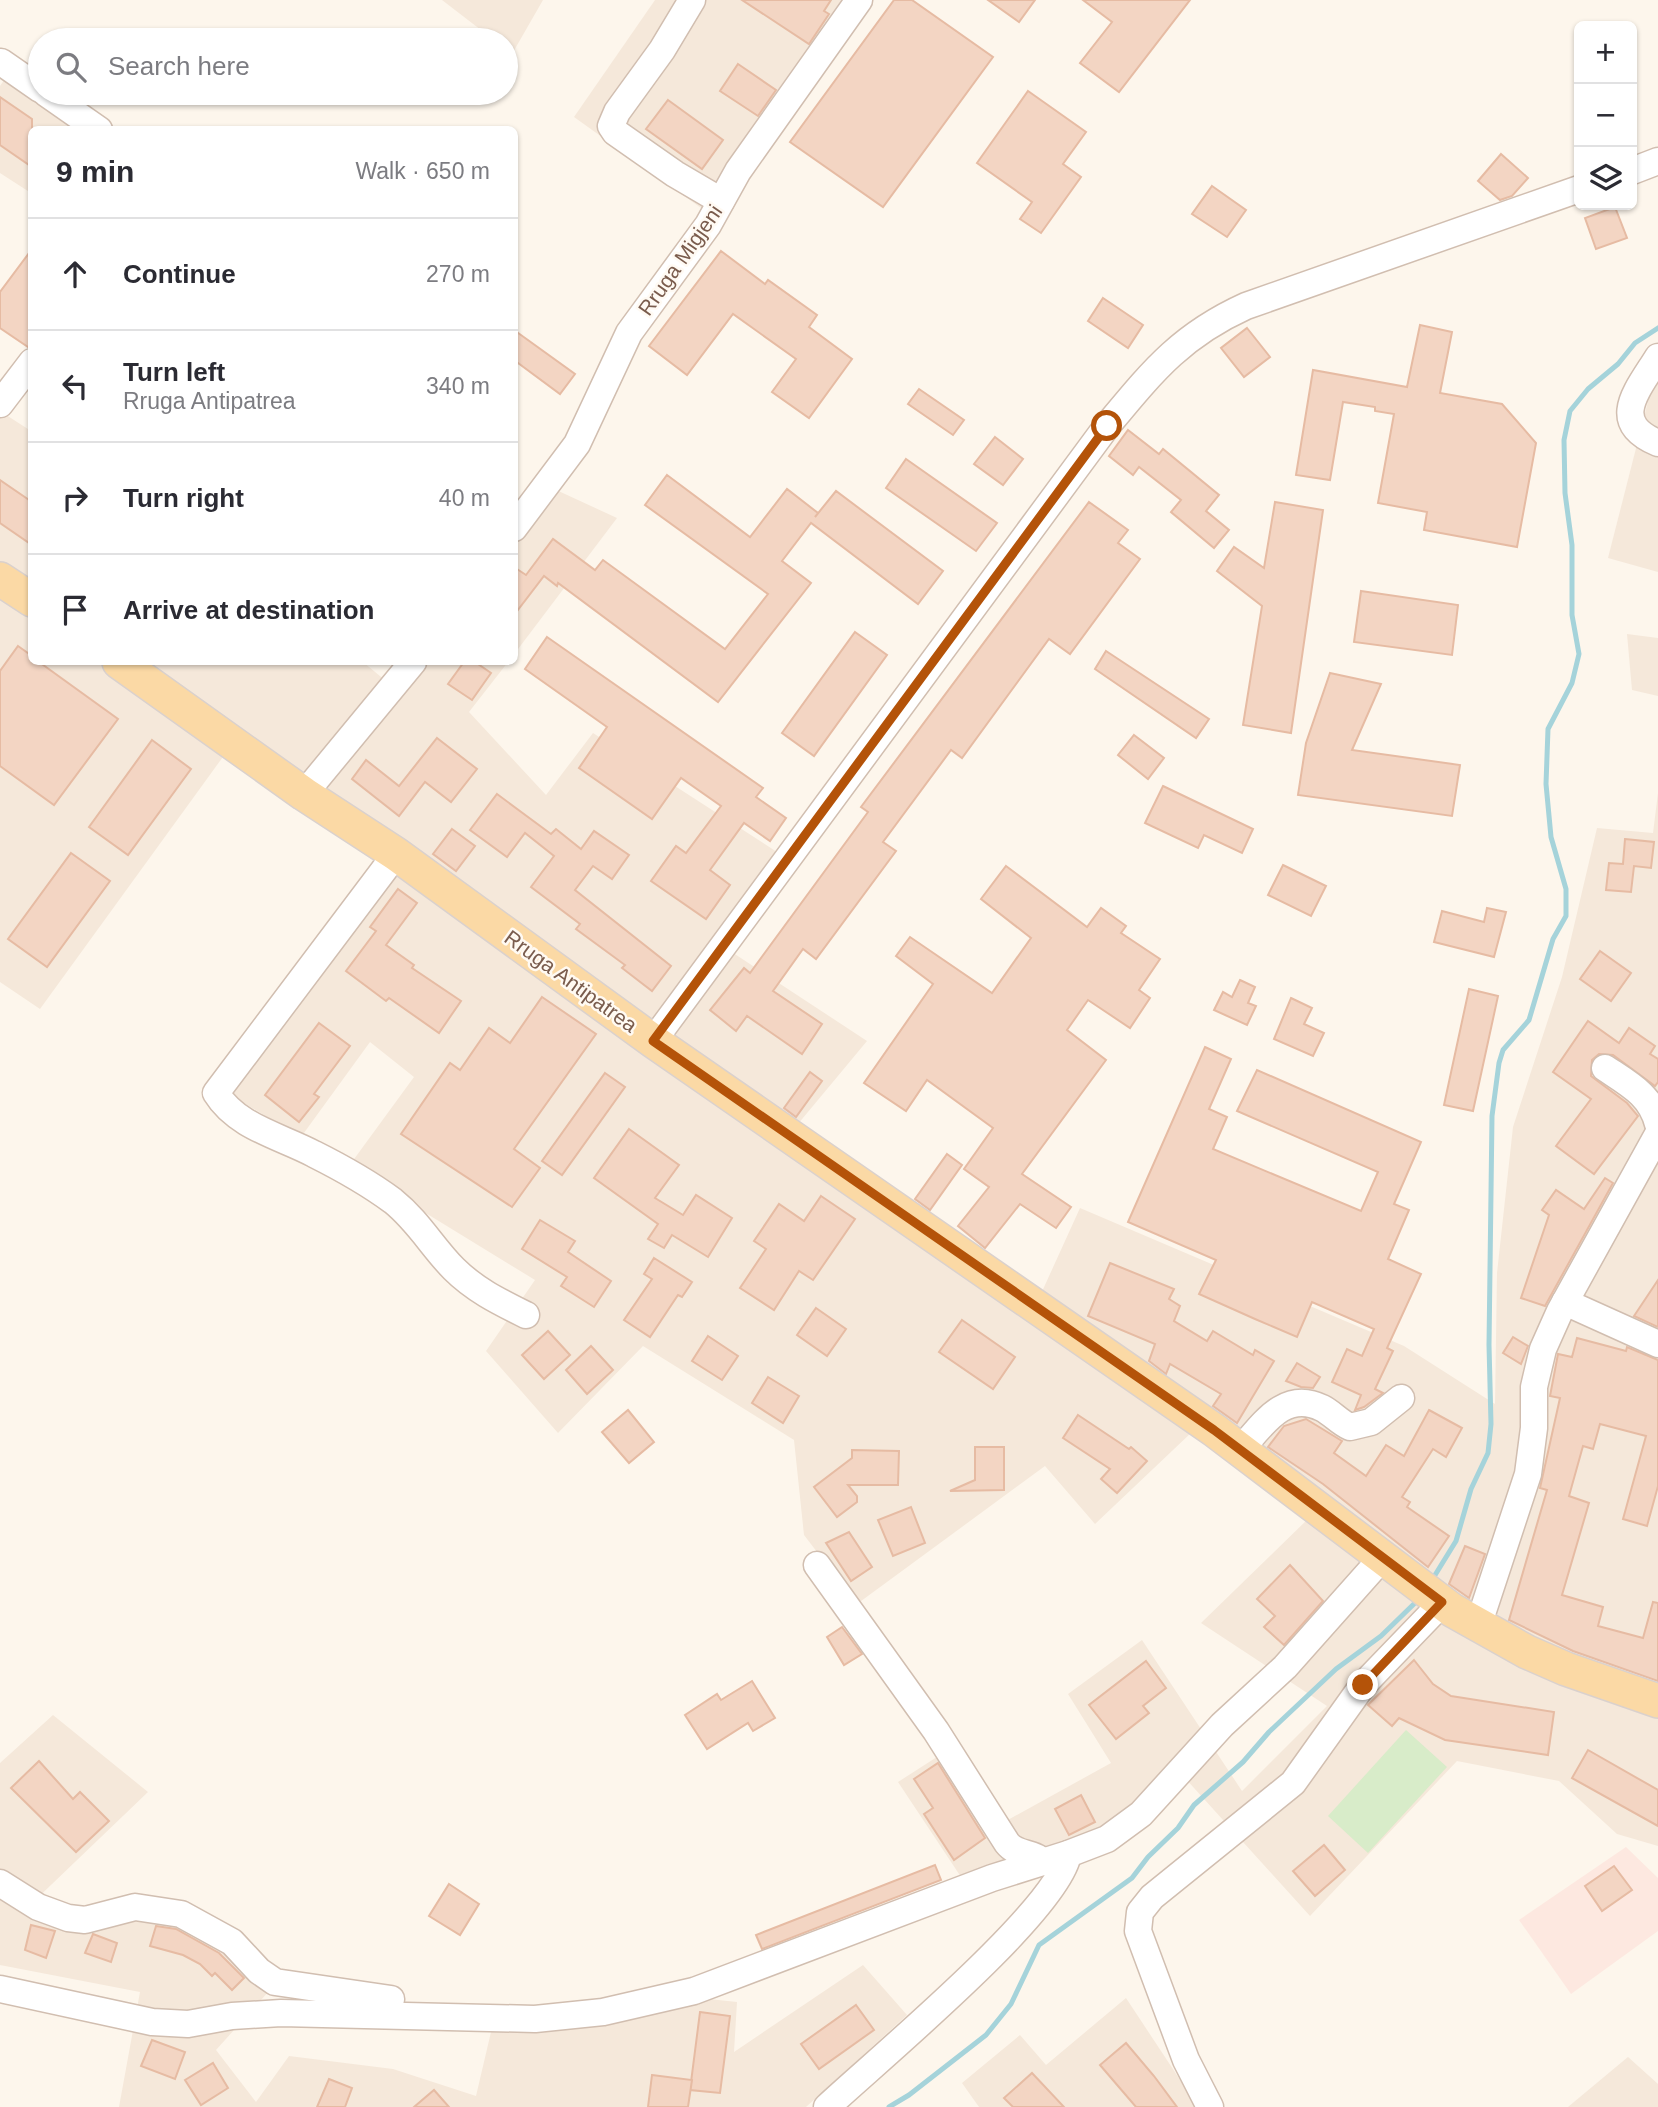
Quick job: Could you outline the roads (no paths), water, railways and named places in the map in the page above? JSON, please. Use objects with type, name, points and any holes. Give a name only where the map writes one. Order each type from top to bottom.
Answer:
[{"type":"main road","name":"Rruga Antipatrea","points":[[123,665],[304,794],[396,854],[653,1041],[1240,1450],[1429,1593],[1478,1626],[1566,1670],[1658,1701]]},
{"type":"street","points":[[692,0],[662,50],[613,118],[611,126],[615,132],[675,174],[721,201]]},
{"type":"street","name":"Rruga Migjeni","points":[[518,523],[577,444],[629,333],[708,225],[737,171],[859,0]]},
{"type":"street","points":[[1,62],[28,81]]},
{"type":"street","points":[[63,105],[93,126]]},
{"type":"street","points":[[1637,169],[1658,161]]},
{"type":"street","points":[[653,1041],[1107,426],[1182,342],[1203,327],[1246,306],[1574,191]]},
{"type":"street","points":[[1658,357],[1633,398],[1630,412],[1632,427],[1640,435],[1658,443]]},
{"type":"street","points":[[0,404],[28,367]]},
{"type":"street","points":[[304,794],[411,665]]},
{"type":"street","points":[[396,854],[216,1093],[225,1108],[240,1119],[315,1154],[392,1201],[426,1232],[453,1268],[486,1295],[526,1315]]},
{"type":"street","points":[[1605,1068],[1653,1105],[1658,1124]]},
{"type":"street","points":[[1478,1626],[1528,1474],[1534,1429],[1534,1387],[1544,1349],[1565,1303],[1658,1134]]},
{"type":"street","points":[[1565,1303],[1658,1344]]},
{"type":"street","points":[[1240,1450],[1277,1409],[1285,1404],[1321,1407],[1350,1427],[1371,1422],[1401,1398]]},
{"type":"street","points":[[0,1989],[165,2024],[281,2013],[562,2017],[671,1998],[1107,1839],[1141,1814],[1222,1725],[1285,1667],[1382,1558]]},
{"type":"street","points":[[817,1565],[936,1731],[1007,1843],[1016,1852],[1042,1861]]},
{"type":"street","points":[[1210,2107],[1186,2060],[1138,1931],[1140,1912],[1152,1897],[1293,1783],[1429,1593]]},
{"type":"street","points":[[827,2107],[1017,1928],[1062,1875],[1068,1854]]},
{"type":"street","points":[[0,1883],[38,1907],[68,1918],[85,1920],[135,1907],[167,1910],[216,1931],[275,1982],[362,1997],[416,2000],[424,2003],[431,2015]]},
{"type":"waterway","points":[[1432,1580],[1456,1541],[1471,1489],[1488,1453],[1491,1424],[1489,1345],[1492,1116],[1499,1063],[1503,1050],[1529,1020],[1553,939],[1566,916],[1566,889],[1551,837],[1546,784],[1548,729],[1572,683],[1579,654],[1572,615],[1572,545],[1565,493],[1564,440],[1570,411],[1588,389],[1618,364],[1635,343],[1658,328]]},
{"type":"waterway","points":[[889,2107],[909,2095],[986,2035],[1011,2004],[1039,1945],[1132,1878],[1148,1857],[1178,1828],[1194,1805],[1243,1762],[1269,1732],[1336,1669],[1381,1636],[1418,1600]]}]
